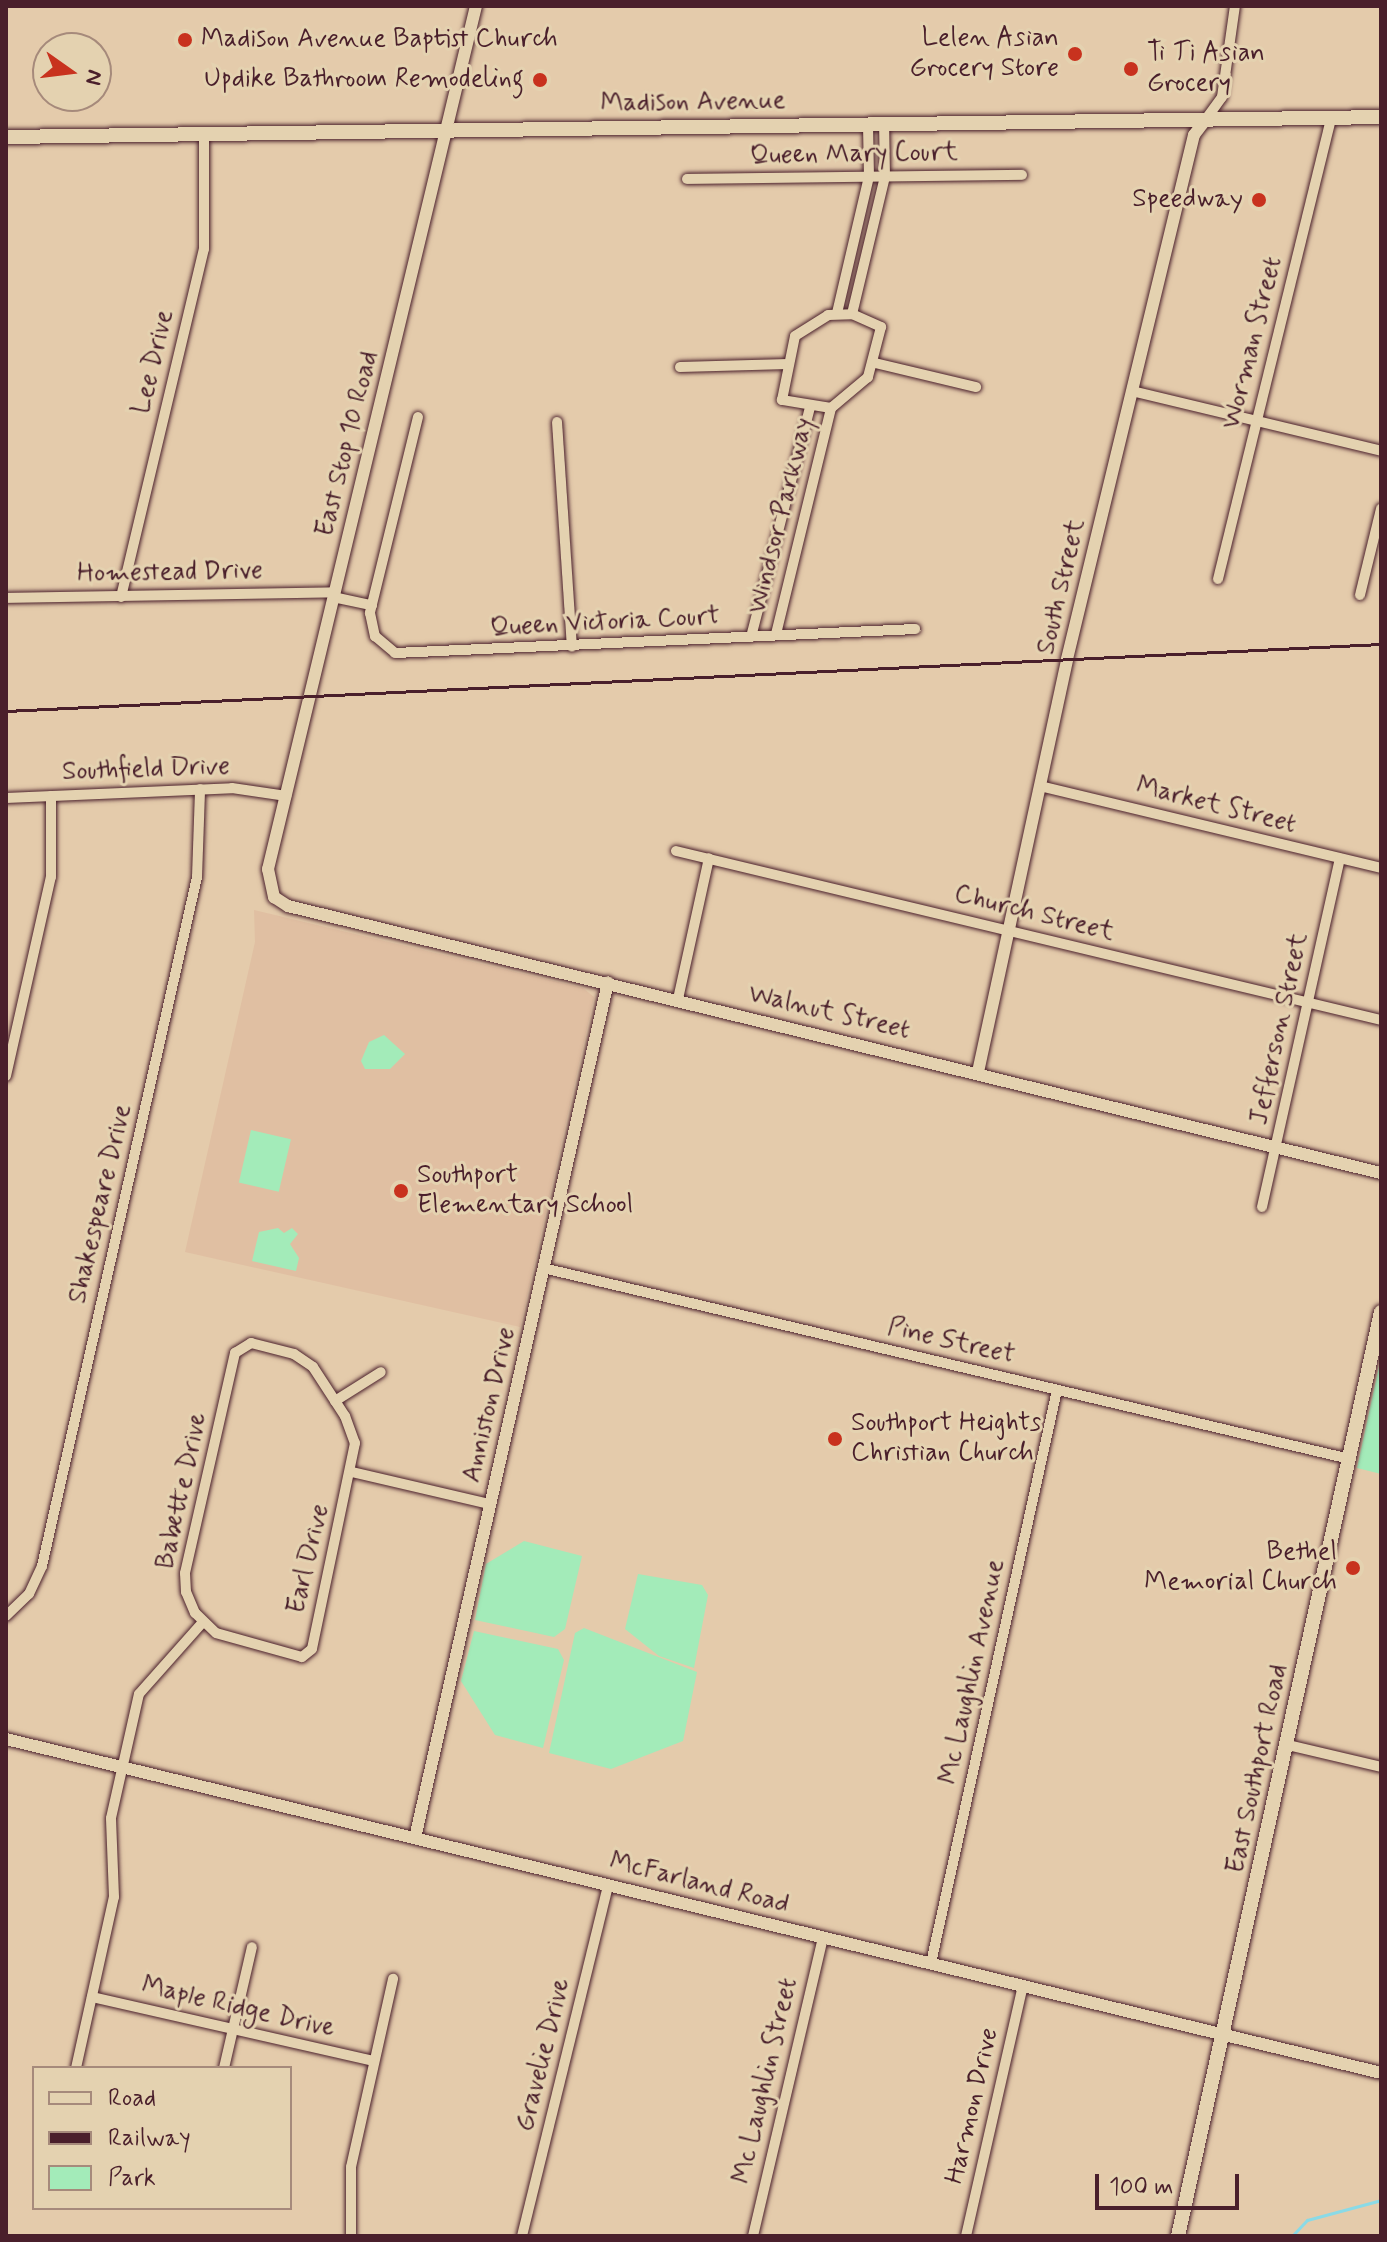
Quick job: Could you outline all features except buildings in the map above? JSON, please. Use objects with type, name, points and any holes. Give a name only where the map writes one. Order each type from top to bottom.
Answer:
[{"type":"main road","name":"Madison Avenue","points":[[6,137],[1381,117]]},
{"type":"main road","name":"East Southport Road","points":[[1178,2236],[1225,2034],[1381,1312]]},
{"type":"street","name":"East Stop 10 Road","points":[[270,892],[268,869],[476,6]]},
{"type":"street","points":[[1206,119],[1222,97],[1235,6]]},
{"type":"street","name":"Worman Street","points":[[1218,579],[1331,118]]},
{"type":"street","name":"South Street","points":[[978,1072],[1040,786],[1132,391],[1194,135],[1206,119]]},
{"type":"street","points":[[852,314],[885,177],[884,122]]},
{"type":"street","points":[[868,123],[869,177],[837,313],[852,314],[881,327],[875,363],[976,387]]},
{"type":"street","name":"Lee Drive","points":[[121,597],[204,249],[204,135]]},
{"type":"street","name":"Queen Mary Court","points":[[687,179],[1022,175]]},
{"type":"street","name":"Windsor Parkway","points":[[831,408],[810,408],[782,400],[795,336],[837,313]]},
{"type":"street","name":"Windsor Parkway","points":[[776,634],[831,408],[860,385],[875,363]]},
{"type":"street","points":[[680,367],[788,364]]},
{"type":"street","points":[[1132,391],[1381,451]]},
{"type":"street","name":"Windsor Parkway","points":[[751,637],[810,408]]},
{"type":"street","points":[[334,595],[372,605],[418,417]]},
{"type":"street","points":[[557,422],[572,647]]},
{"type":"street","points":[[1360,595],[1381,509]]},
{"type":"street","name":"Homestead Drive","points":[[6,598],[334,595]]},
{"type":"street","name":"Queen Victoria Court","points":[[372,605],[373,633],[399,654],[915,629]]},
{"type":"street","name":"Market Street","points":[[1040,786],[1381,868]]},
{"type":"street","name":"Southfield Drive","points":[[6,798],[244,788],[286,796]]},
{"type":"street","name":"Shakespeare Drive","points":[[6,1616],[31,1590],[42,1566],[197,877],[200,789]]},
{"type":"street","points":[[6,1076],[51,877],[51,796]]},
{"type":"street","name":"Church Street","points":[[676,851],[1381,1020]]},
{"type":"street","points":[[678,999],[709,858]]},
{"type":"street","name":"Jefferson Street","points":[[1262,1207],[1340,859]]},
{"type":"street","name":"Walnut Street","points":[[270,892],[288,906],[978,1072],[1381,1173]]},
{"type":"street","name":"Anniston Drive","points":[[415,1838],[608,982]]},
{"type":"street","name":"Pine Street","points":[[543,1268],[1350,1459]]},
{"type":"street","name":"Earl Drive","points":[[203,1622],[236,1642],[297,1657],[307,1654],[352,1472],[355,1443],[335,1401],[315,1371],[298,1356],[251,1343],[241,1346]]},
{"type":"street","name":"Babette Drive","points":[[203,1622],[187,1596],[185,1573],[241,1346]]},
{"type":"street","points":[[335,1401],[381,1372]]},
{"type":"street","name":"Mc Laughlin Avenue","points":[[931,1963],[1057,1390]]},
{"type":"street","points":[[352,1472],[490,1504]]},
{"type":"street","points":[[76,2066],[114,1897],[111,1818],[141,1690],[203,1622]]},
{"type":"street","name":"McFarland Road","points":[[6,1739],[1381,2073]]},
{"type":"street","points":[[1288,1745],[1381,1767]]},
{"type":"street","name":"Gravelie Drive","points":[[522,2236],[608,1885]]},
{"type":"street","name":"Mc Laughlin Street","points":[[753,2236],[823,1937]]},
{"type":"street","points":[[224,2066],[252,1947]]},
{"type":"street","points":[[351,2236],[351,2167],[393,1979]]},
{"type":"street","name":"Harmon Drive","points":[[966,2236],[1023,1985]]},
{"type":"street","name":"Maple Ridge Drive","points":[[92,1997],[374,2061]]},
{"type":"shaded area","points":[[254,910],[583,988],[594,997],[520,1327],[185,1252],[255,942]]},
{"type":"green space","points":[[384,1035],[405,1054],[390,1069],[365,1069],[361,1061],[369,1042]]},
{"type":"green space","points":[[251,1130],[291,1139],[279,1192],[239,1183]]},
{"type":"green space","points":[[278,1228],[284,1233],[292,1228],[298,1234],[290,1244],[299,1258],[296,1271],[252,1261],[259,1232]]},
{"type":"green space","points":[[1381,1357],[1381,1474],[1357,1468]]},
{"type":"green space","points":[[524,1541],[582,1556],[565,1629],[554,1637],[475,1620],[486,1564]]},
{"type":"green space","points":[[638,1574],[702,1585],[708,1595],[694,1668],[659,1656],[625,1629]]},
{"type":"green space","points":[[584,1628],[697,1672],[683,1741],[611,1769],[549,1753],[575,1633]]},
{"type":"green space","points":[[474,1631],[558,1649],[564,1660],[543,1748],[495,1735],[461,1681]]},
{"type":"waterway","points":[[1292,2236],[1307,2220],[1381,2200]]},
{"type":"railway","points":[[6,711],[1381,644]]},
{"type":"place","name":"Madison Avenue Baptist Church","points":[[185,40]]},
{"type":"place","name":"Lelen Asian Grocery Store","points":[[1075,54]]},
{"type":"place","name":"Ti Ti Asian Grocery","points":[[1131,69]]},
{"type":"place","name":"Updike Bathroom Remodeling","points":[[540,80]]},
{"type":"place","name":"Speedway","points":[[1259,200]]},
{"type":"place","name":"Southport Elementary School","points":[[401,1191]]},
{"type":"place","name":"Southport Heights Christian Church","points":[[835,1439]]},
{"type":"place","name":"Bethel Memorial Church","points":[[1353,1568]]}]
